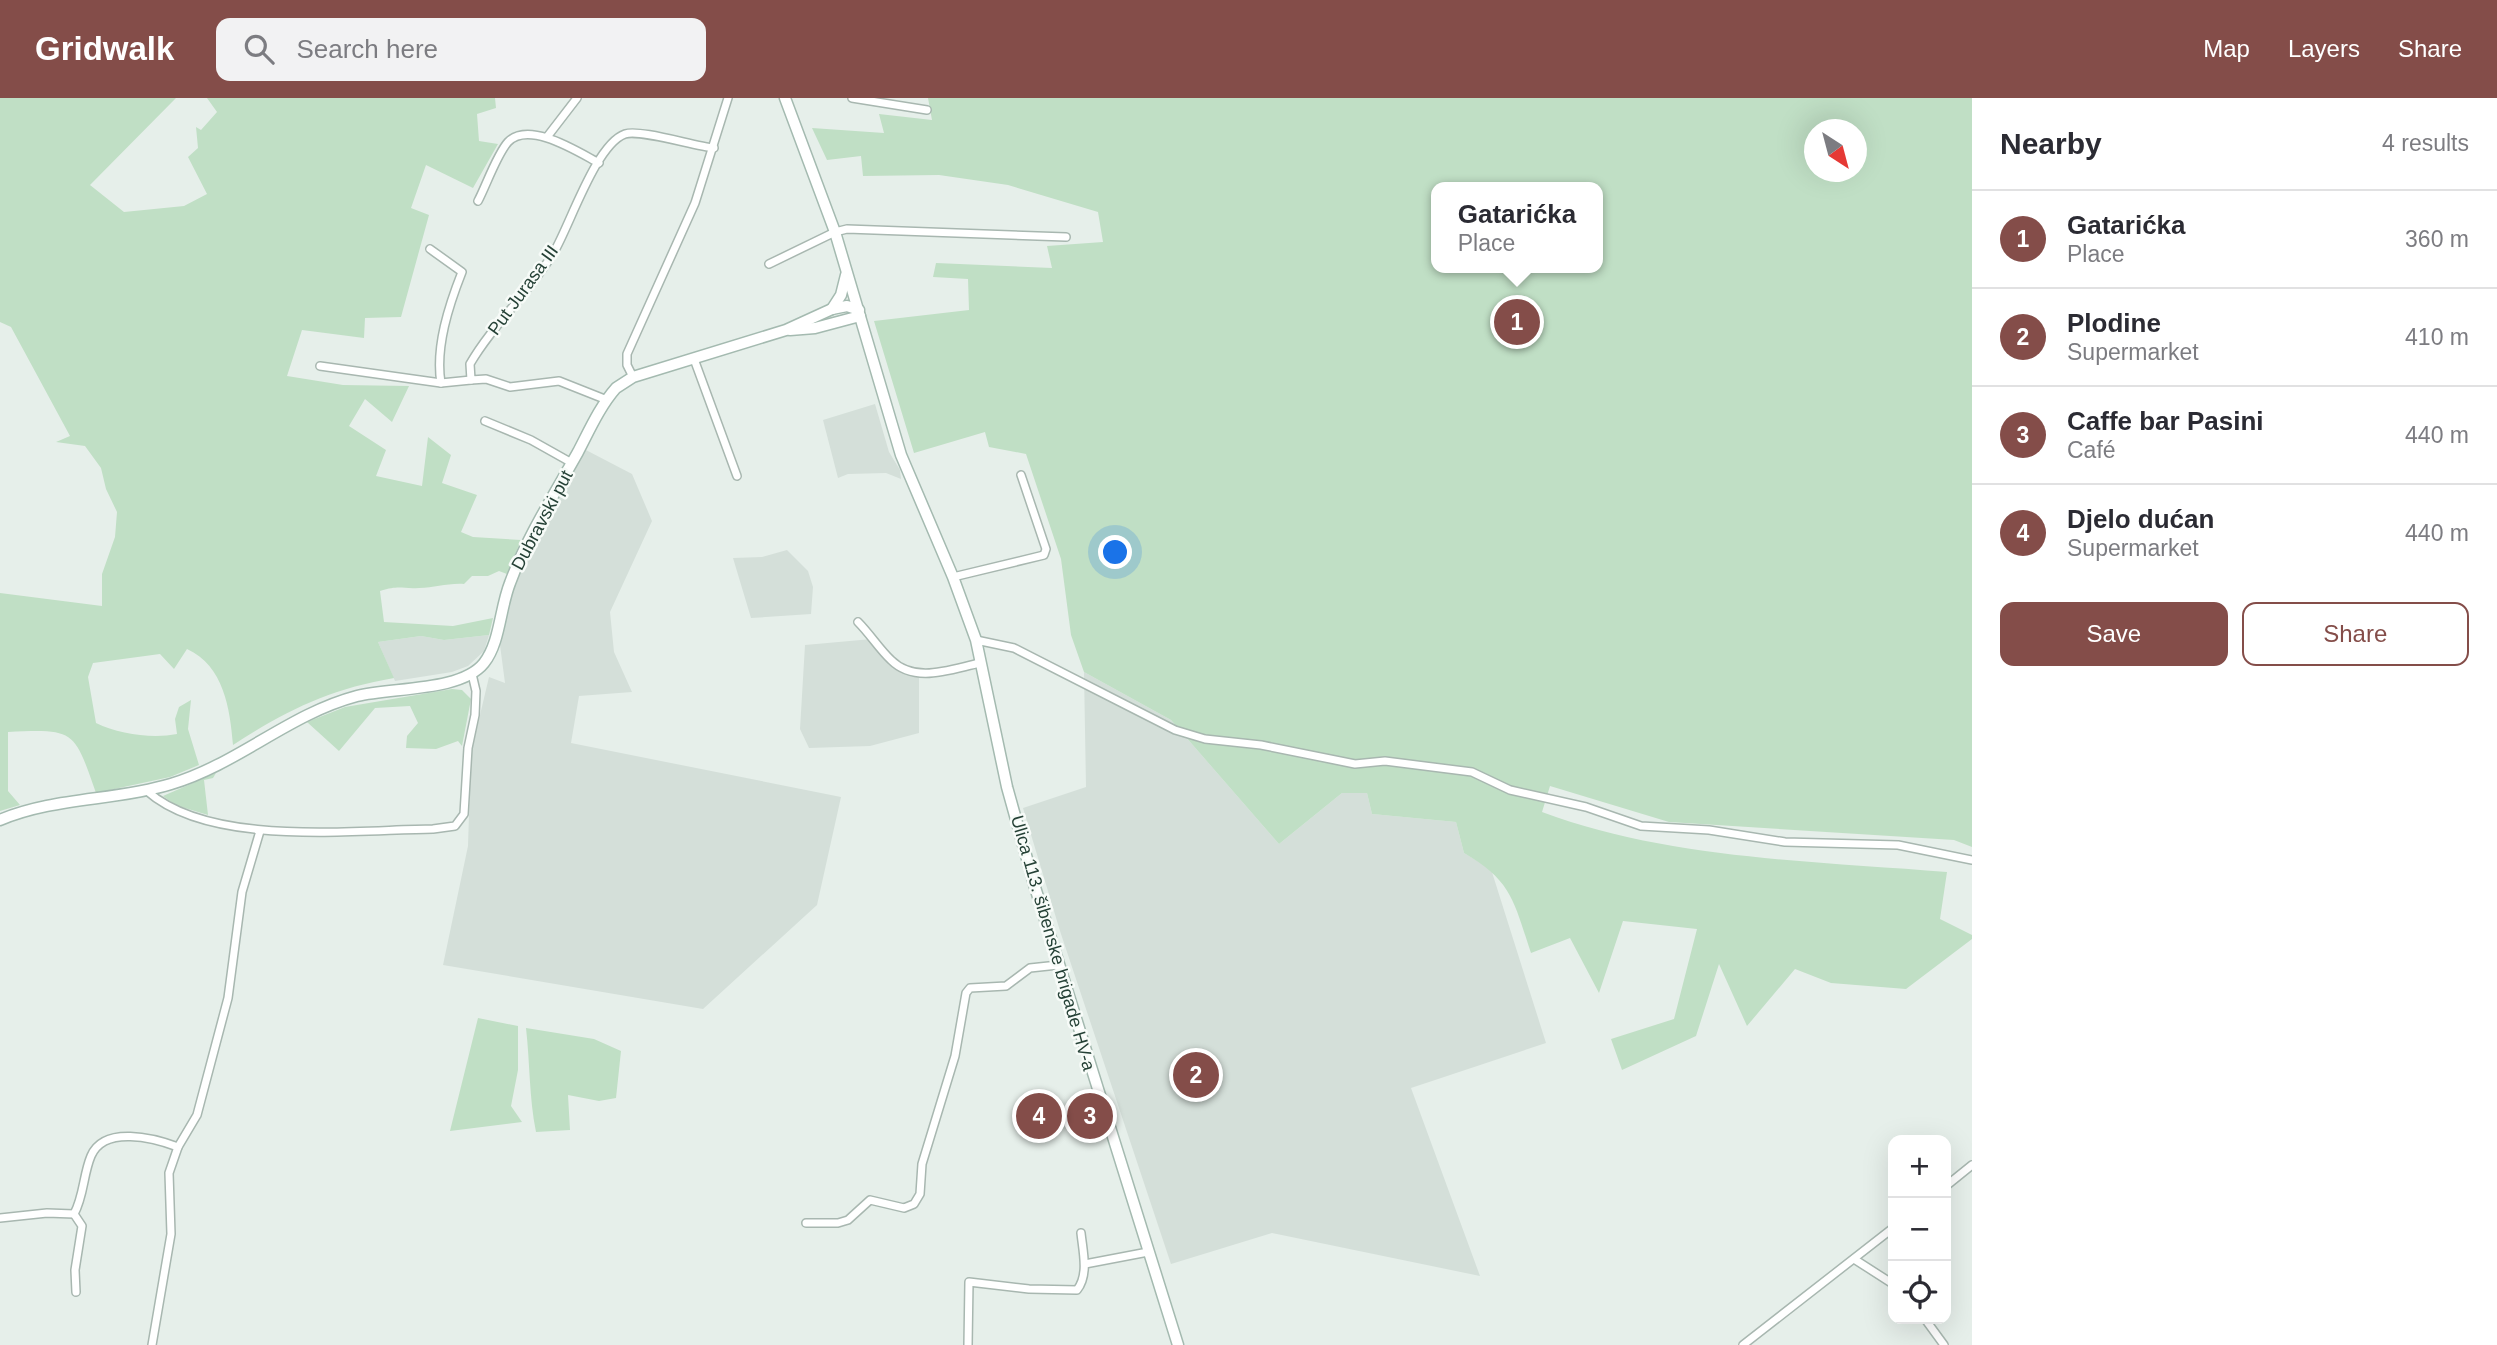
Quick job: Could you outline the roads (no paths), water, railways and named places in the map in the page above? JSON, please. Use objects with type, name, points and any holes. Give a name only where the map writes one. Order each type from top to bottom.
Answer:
[{"type":"main road","name":"Ulica 113. šibenske brigade HV-a","points":[[785,98],[835,232],[901,455],[953,577],[976,640],[1007,787],[1058,965],[1178,1345]]},
{"type":"main road","points":[[832,309],[845,286],[846,267]]},
{"type":"main road","name":"Dubravski put","points":[[472,674],[484,663],[493,648],[500,608],[519,558],[616,388],[633,377],[786,330],[832,309],[848,306],[860,313]]},
{"type":"main road","name":"Dubravski put","points":[[786,330],[815,328],[860,313]]},
{"type":"main road","points":[[0,820],[41,807],[147,791],[202,772],[296,718],[330,704],[360,695],[453,681],[472,674]]},
{"type":"street","points":[[547,137],[577,98]]},
{"type":"street","points":[[633,377],[627,365],[627,354],[695,204],[728,98]]},
{"type":"street","points":[[852,98],[927,110]]},
{"type":"street","name":"Put Jurasa III","points":[[471,380],[470,364],[477,352],[553,253],[599,163],[617,137],[628,133],[714,148]]},
{"type":"street","points":[[478,201],[508,141],[524,134],[547,137],[599,163]]},
{"type":"street","points":[[769,264],[835,232],[864,228],[960,235],[1066,237]]},
{"type":"street","points":[[430,249],[462,272],[450,304],[438,369],[441,383]]},
{"type":"street","points":[[694,359],[737,476]]},
{"type":"street","points":[[320,366],[441,383],[486,379],[510,387],[559,381],[607,400]]},
{"type":"street","points":[[485,421],[523,436],[572,463]]},
{"type":"street","points":[[953,577],[1044,555],[1046,549],[1021,475]]},
{"type":"street","points":[[858,622],[880,644],[890,659],[911,672],[924,674],[980,663]]},
{"type":"street","points":[[976,640],[1014,648],[1175,730],[1205,739],[1261,745],[1354,764],[1385,761],[1472,772],[1510,790],[1586,807],[1641,826],[1709,830],[1785,842],[1898,845],[1972,860]]},
{"type":"street","points":[[147,791],[164,806],[201,820],[260,831],[433,829],[456,826],[464,814],[468,748],[475,715],[476,691],[472,674]]},
{"type":"street","points":[[152,1345],[171,1234],[169,1173],[178,1147],[197,1115],[228,998],[242,892],[260,831]]},
{"type":"street","points":[[806,1223],[838,1223],[848,1220],[870,1200],[904,1208],[914,1204],[920,1194],[922,1164],[955,1056],[966,993],[977,986],[1006,986],[1030,968],[1058,965]]},
{"type":"street","points":[[76,1292],[75,1270],[82,1226],[74,1214],[91,1155],[105,1140],[116,1138],[155,1139],[178,1147]]},
{"type":"street","points":[[1951,1182],[1972,1165]]},
{"type":"street","points":[[0,1219],[47,1213],[74,1214]]},
{"type":"street","points":[[1743,1345],[1888,1232]]},
{"type":"street","points":[[968,1345],[969,1282],[1029,1289],[1077,1290],[1082,1284],[1084,1264],[1082,1233]]},
{"type":"street","points":[[1084,1264],[1148,1252]]},
{"type":"street","points":[[1854,1259],[1888,1281]]},
{"type":"street","points":[[1929,1324],[1944,1345]]},
{"type":"place","name":"Gatarićka","points":[[1517,322]]},
{"type":"place","name":"Plodine","points":[[1196,1075]]},
{"type":"place","name":"Djelo dućan","points":[[1039,1116]]},
{"type":"place","name":"Caffe bar Pasini","points":[[1090,1116]]}]
